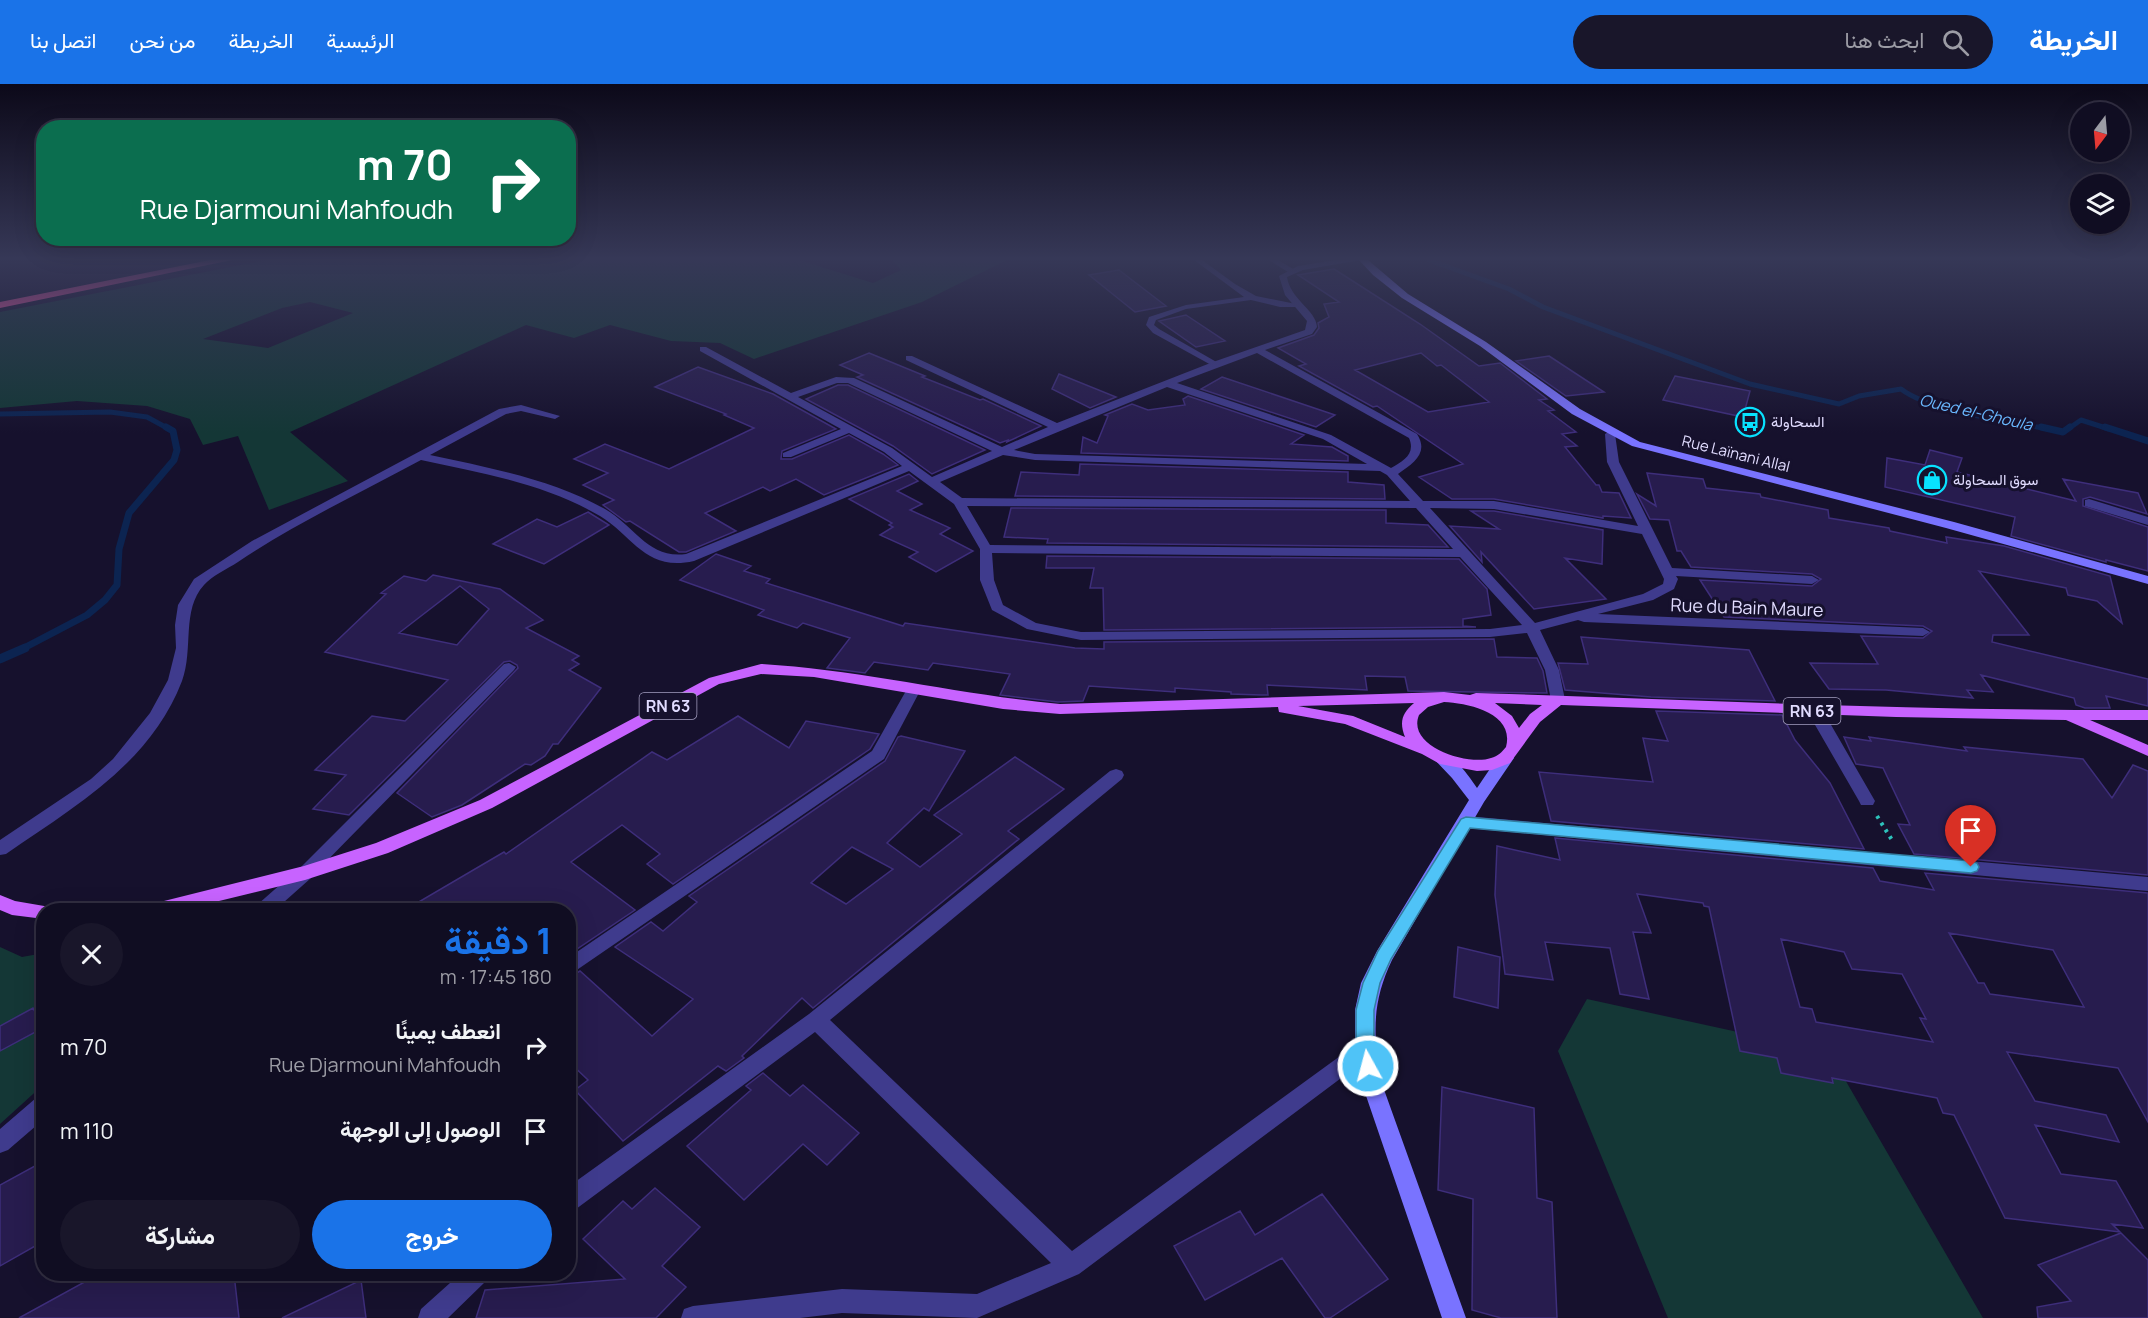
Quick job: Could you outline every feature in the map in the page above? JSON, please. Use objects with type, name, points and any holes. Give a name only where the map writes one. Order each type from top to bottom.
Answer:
[{"type":"main road","name":"Rue Laïnani Allal","points":[[1440,318],[1481,343],[1610,434],[1636,444],[1939,522],[2148,580]]},
{"type":"main road","name":"RN 63","points":[[184,903],[305,873],[382,848],[486,804],[714,681],[761,669],[814,672],[1042,709],[1450,697],[1815,711],[2067,716],[2148,751]]},
{"type":"main road","name":"RN 63","points":[[1436,756],[1413,736],[1409,727],[1409,718],[1413,710],[1421,704],[1450,697],[1479,703],[1499,713],[1509,722],[1515,732],[1516,743]]},
{"type":"main road","points":[[1454,1318],[1372,1084],[1365,1049],[1365,1010],[1371,983],[1384,956],[1466,822],[1477,800],[1535,718],[1558,700]]},
{"type":"main road","name":"RN 63","points":[[1237,703],[1310,712],[1348,720],[1436,756],[1476,765],[1488,765],[1506,758]]},
{"type":"main road","points":[[2067,716],[2148,715]]},
{"type":"main road","points":[[1436,756],[1458,774],[1477,800]]},
{"type":"main road","points":[[0,902],[12,908],[36,911]]},
{"type":"street","points":[[933,481],[1216,364],[1309,332],[1312,321],[1309,318]]},
{"type":"street","points":[[703,349],[850,429],[911,465],[933,481],[959,502],[987,549],[987,580],[997,607],[1032,626],[1081,636],[1490,633],[1532,628],[1660,592],[1669,586],[1670,572],[1613,462],[1610,434]]},
{"type":"street","points":[[791,396],[836,380],[850,380],[1001,451],[1035,457],[1388,471],[1412,459],[1418,451],[1418,443],[1413,436],[1258,350]]},
{"type":"street","points":[[909,358],[1057,428]]},
{"type":"street","points":[[1169,384],[1327,437],[1388,471],[1532,628],[1552,670],[1558,700]]},
{"type":"street","points":[[0,849],[97,783],[119,763],[157,715],[175,680],[183,648],[182,625],[185,605],[199,582],[256,544],[503,411],[521,408],[555,416]]},
{"type":"street","points":[[787,455],[850,429]]},
{"type":"street","points":[[420,456],[523,481],[575,498],[605,513],[662,558],[675,560],[689,558],[911,465]]},
{"type":"street","points":[[959,502],[1494,505],[1648,531]]},
{"type":"street","points":[[2090,503],[2148,521]]},
{"type":"street","points":[[987,549],[1464,553]]},
{"type":"street","points":[[1670,572],[1812,580]]},
{"type":"street","name":"Rue du Bain Maure","points":[[1570,618],[1923,632]]},
{"type":"street","points":[[576,963],[878,755],[914,689]]},
{"type":"street","points":[[1815,711],[1867,801]]},
{"type":"street","points":[[576,1195],[816,1020],[1116,775]]},
{"type":"street","points":[[1466,822],[2148,884]]},
{"type":"street","points":[[271,903],[305,873]]},
{"type":"street","points":[[816,1020],[1071,1266]]},
{"type":"street","points":[[693,1318],[842,1301],[969,1312],[1071,1266],[1365,1049]]},
{"type":"street","points":[[0,1143],[36,1112]]},
{"type":"street","points":[[429,1318],[469,1281]]},
{"type":"lane","points":[[1155,318],[1150,325],[1156,332],[1216,364]]},
{"type":"lane","points":[[305,873],[509,667]]},
{"type":"path","points":[[1867,801],[1905,861]]},
{"type":"green space","points":[[0,318],[258,318],[203,339],[268,348],[342,318],[876,318],[754,359],[720,343],[671,341],[610,325],[574,338],[526,325],[290,432],[348,481],[269,510],[238,436],[203,445],[190,419],[147,406],[77,401],[0,408]]},
{"type":"green space","points":[[0,947],[22,957],[36,954],[36,1091],[0,1124]]},
{"type":"green space","points":[[1587,999],[1829,1052],[1983,1318],[1668,1318],[1558,1051]]},
{"type":"building","points":[[1190,318],[1225,341],[1196,347],[1159,321]]},
{"type":"building","points":[[1328,318],[1410,318],[1479,366],[1500,363],[1547,399],[1539,400],[1554,410],[1548,411],[1576,432],[1562,434],[1577,446],[1565,447],[1596,485],[1599,485],[1602,492],[1619,493],[1631,518],[1603,516],[1603,518],[1494,499],[1452,499],[1419,477],[1463,464],[1377,406],[1373,407],[1299,366],[1306,364],[1278,348],[1314,335],[1319,328],[1318,323]],"holes":[[[1421,353],[1437,366],[1441,365],[1489,402],[1428,412],[1355,370]]]},
{"type":"building","points":[[869,353],[925,376],[922,377],[980,400],[983,399],[1041,426],[1000,443],[857,377],[863,375],[840,365]]},
{"type":"building","points":[[1549,356],[1604,392],[1566,396],[1516,361]]},
{"type":"building","points":[[698,367],[773,394],[836,429],[782,451],[781,459],[792,459],[849,435],[898,465],[824,495],[796,479],[770,491],[763,487],[705,513],[736,531],[686,552],[679,552],[630,521],[626,522],[603,505],[614,500],[583,485],[608,473],[574,459],[605,444],[669,469],[754,428],[724,415],[726,414],[655,387]]},
{"type":"building","points":[[1059,374],[1116,397],[1090,408],[1052,389]]},
{"type":"building","points":[[1675,376],[1750,391],[1743,417],[1663,400]]},
{"type":"building","points":[[1222,377],[1335,415],[1316,427],[1201,389]]},
{"type":"building","points":[[838,385],[848,385],[985,450],[932,474],[893,446],[806,399]]},
{"type":"building","points":[[1188,396],[1304,435],[1291,444],[1332,447],[1348,456],[1348,461],[1081,453],[1083,437],[1097,443],[1108,416],[1105,415],[1132,404],[1148,410],[1185,405],[1183,399]]},
{"type":"building","points":[[1930,450],[1962,458],[1957,472],[2076,501],[2063,479],[2138,493],[2147,514],[2090,497],[2083,499],[2083,506],[2148,527],[2148,571],[2011,536],[2015,517],[1885,487],[1887,458],[1925,465]]},
{"type":"building","points":[[1080,464],[1348,472],[1348,482],[1384,485],[1385,499],[1015,496],[1021,472],[1079,475]]},
{"type":"building","points":[[1647,473],[1703,479],[1706,488],[1760,494],[1761,497],[1828,510],[1829,518],[1889,528],[1890,531],[1947,543],[1946,537],[2004,546],[2110,576],[2122,623],[2097,601],[2068,595],[2066,588],[1979,571],[2029,635],[1993,635],[1992,642],[2148,679],[2148,706],[2106,696],[2110,708],[2085,708],[2076,705],[2074,698],[1981,675],[1993,692],[1967,690],[1973,698],[1886,690],[1829,689],[1810,663],[1878,664],[1861,636],[1923,638],[1932,631],[1923,626],[1724,617],[1700,580],[1812,586],[1821,579],[1812,574],[1691,567],[1681,551],[1677,551],[1669,520],[1650,519],[1637,494],[1656,506]]},
{"type":"building","points":[[909,474],[918,481],[897,491],[922,504],[910,510],[950,528],[940,534],[973,551],[936,572],[909,557],[918,552],[880,535],[893,527],[889,525],[892,523],[849,499]]},
{"type":"building","points":[[1011,508],[1386,510],[1386,523],[1428,525],[1448,547],[1047,543],[1048,539],[1004,537]]},
{"type":"building","points":[[1471,511],[1494,511],[1603,530],[1602,564],[1565,558],[1606,599],[1534,609],[1481,552],[1482,562],[1450,526],[1499,529]]},
{"type":"building","points":[[588,512],[609,525],[544,564],[493,544],[537,519],[557,527]]},
{"type":"building","points":[[716,554],[751,566],[744,571],[770,579],[766,583],[903,626],[905,623],[1075,648],[1104,649],[1104,642],[1494,639],[1497,657],[1537,658],[1543,671],[1547,693],[1408,691],[1405,677],[1365,676],[1367,690],[1267,685],[1268,695],[1261,695],[1175,688],[1175,692],[1089,686],[1083,701],[1058,702],[1000,695],[1010,674],[933,663],[928,670],[874,662],[865,673],[827,668],[850,638],[803,623],[797,628],[758,615],[764,610],[680,580]]},
{"type":"building","points":[[1047,556],[1459,559],[1487,589],[1491,615],[1463,619],[1463,626],[1476,627],[1104,630],[1103,588],[1090,588],[1094,568],[1046,568]]},
{"type":"building","points":[[433,575],[500,589],[543,620],[526,628],[579,656],[572,660],[579,664],[569,670],[601,688],[558,744],[553,744],[545,756],[531,765],[525,764],[462,805],[432,817],[397,793],[518,668],[510,661],[504,662],[349,815],[313,809],[346,775],[315,770],[372,716],[405,721],[448,680],[325,652],[386,594],[381,593],[404,576],[426,581]],"holes":[[[460,586],[489,609],[457,645],[399,633]]]},
{"type":"building","points":[[1581,637],[1749,650],[1775,701],[1651,697],[1565,690],[1558,663],[1588,664]]},
{"type":"building","points":[[1656,711],[1782,715],[1795,740],[1830,783],[1864,849],[1551,821],[1539,772],[1653,782],[1643,738],[1668,741]]},
{"type":"building","points":[[738,716],[789,748],[806,721],[879,734],[870,749],[673,884],[647,864],[660,854],[622,825],[571,862],[635,910],[576,950],[576,903],[417,903],[504,852],[506,854],[652,752],[667,760]]},
{"type":"building","points":[[901,736],[965,751],[929,811],[924,808],[887,843],[920,867],[962,834],[934,815],[1015,757],[1064,789],[1008,831],[1019,839],[813,1008],[802,998],[742,1056],[744,1058],[726,1071],[718,1066],[623,1141],[576,1091],[588,1080],[576,1069],[576,973],[580,971],[652,1036],[693,999],[615,947],[651,922],[663,931],[697,902],[689,896],[885,761],[898,737]],"holes":[[[852,847],[893,869],[846,904],[811,883]]]},
{"type":"building","points":[[1844,737],[1871,741],[1869,737],[1967,751],[1964,747],[2083,759],[2112,798],[2133,765],[2148,771],[2148,875],[1914,854],[1898,824],[1910,825],[1883,768],[1856,764]]},
{"type":"building","points":[[1555,838],[1873,868],[1880,881],[1934,890],[1925,873],[2148,893],[2148,1122],[2118,1068],[2007,1052],[2035,1101],[2106,1115],[2119,1142],[2035,1125],[2061,1174],[2116,1181],[2143,1228],[2112,1224],[2120,1232],[2005,1218],[1954,1115],[1943,1113],[1937,1098],[1832,1078],[1833,1083],[1781,1073],[1777,1058],[1740,1051],[1709,907],[1704,906],[1703,903],[1637,894],[1651,933],[1633,932],[1649,999],[1620,994],[1610,948],[1545,942],[1553,980],[1505,974],[1495,895],[1497,846],[1560,860]],"holes":[[[1949,933],[2053,950],[2084,1007],[1990,994],[1984,983],[1978,983]],[[1781,939],[1844,952],[1852,969],[1902,974],[1926,1019],[1920,1018],[1933,1042],[1816,1022],[1812,1009],[1800,1007]]]},
{"type":"building","points":[[1458,947],[1500,957],[1498,1008],[1454,997]]},
{"type":"building","points":[[33,1008],[36,1014],[36,1032],[0,1051],[0,1026]]},
{"type":"building","points":[[763,1073],[790,1096],[803,1085],[859,1133],[827,1165],[803,1144],[744,1200],[687,1146],[751,1090],[746,1086]]},
{"type":"building","points":[[1442,1087],[1534,1108],[1537,1198],[1552,1202],[1557,1318],[1501,1318],[1472,1310],[1473,1199],[1438,1190]]},
{"type":"building","points":[[36,1165],[36,1246],[0,1266],[0,1185]]},
{"type":"building","points":[[655,1188],[700,1227],[662,1266],[686,1287],[656,1318],[476,1318],[485,1290],[625,1279],[583,1239],[623,1201],[632,1209]]},
{"type":"building","points":[[1322,1194],[1388,1279],[1330,1318],[1325,1318],[1282,1258],[1205,1300],[1174,1246],[1240,1211],[1255,1235]]},
{"type":"building","points":[[2121,1233],[2148,1260],[2148,1318],[2038,1318],[2037,1307],[2071,1301],[2038,1265]]},
{"type":"building","points":[[86,1281],[235,1281],[239,1318],[19,1318]]},
{"type":"building","points":[[359,1281],[361,1281],[366,1318],[282,1318]]},
{"type":"waterway","name":"Oued el-Ghoula","points":[[1571,318],[1750,384],[1839,404],[1859,396],[1901,389],[1914,397],[1950,410],[2048,429]]},
{"type":"waterway","points":[[0,414],[110,412],[147,417],[169,429]]},
{"type":"waterway","name":"Oued el-Ghoula","points":[[2068,429],[2081,420],[2109,429]]},
{"type":"waterway","points":[[22,649],[87,615],[105,600],[117,585],[119,549],[129,513],[174,460],[177,450],[173,431],[166,427]]},
{"type":"waterway","name":"Oued el-Ghoula","points":[[2041,427],[2063,432],[2070,427]]},
{"type":"waterway","name":"Oued el-Ghoula","points":[[2105,427],[2148,441]]},
{"type":"waterway","points":[[0,659],[25,648]]},
{"type":"place","name":"السحاولة","points":[[1750,422]]},
{"type":"place","name":"سوق السحاولة","points":[[1932,480]]},
{"type":"route","points":[[1368,1066],[1365,1049],[1365,1010],[1371,983],[1384,956],[1466,822],[1971,867]]}]
